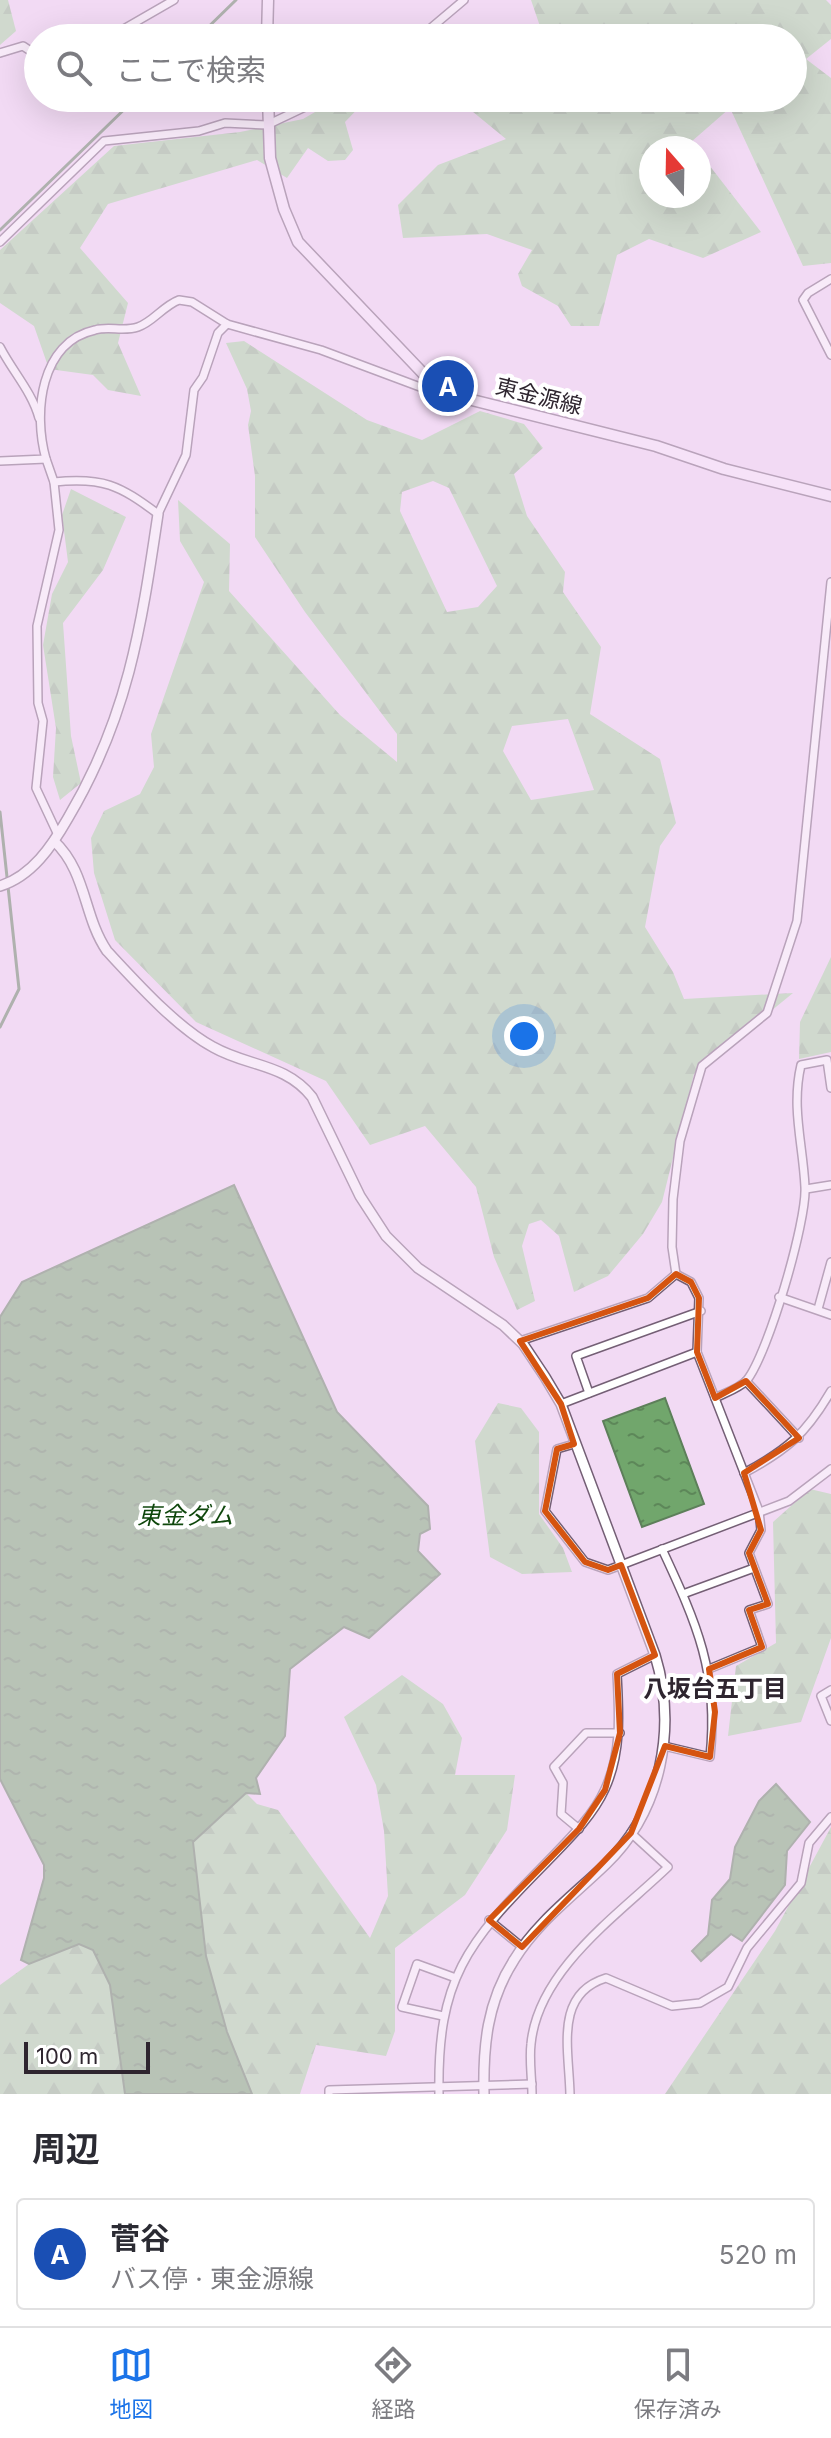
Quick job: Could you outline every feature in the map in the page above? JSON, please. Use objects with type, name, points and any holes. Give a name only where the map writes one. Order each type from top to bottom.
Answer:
[{"type":"main road","points":[[267,24],[268,0]]},
{"type":"main road","name":"東金源線","points":[[267,112],[270,158],[284,209],[298,242],[436,387],[452,395],[656,446],[770,482],[831,496]]},
{"type":"street","points":[[132,24],[174,0]]},
{"type":"street","points":[[436,24],[464,0]]},
{"type":"street","points":[[0,53],[24,47]]},
{"type":"street","points":[[0,242],[104,141],[199,131],[225,123],[267,125],[294,112]]},
{"type":"street","points":[[831,279],[803,300],[831,355]]},
{"type":"street","points":[[41,424],[43,390],[54,358],[81,334],[108,328],[139,327],[171,303],[184,299],[227,324],[333,354],[420,387],[436,387]]},
{"type":"street","points":[[0,886],[21,876],[56,838],[89,782],[115,723],[138,644],[158,514],[186,455],[194,390],[203,377],[218,333],[227,324]]},
{"type":"street","points":[[0,347],[15,377],[34,398],[46,459],[54,482],[59,530],[37,626],[38,703],[43,721],[36,788],[56,838],[81,878],[99,940],[199,1038],[215,1049],[281,1070],[300,1082],[312,1097],[360,1196],[386,1236],[418,1268],[484,1311],[520,1341],[561,1404],[655,1655],[666,1706],[664,1746],[656,1783],[631,1833],[609,1861],[522,1947],[503,1979],[489,2017],[484,2090]]},
{"type":"street","points":[[0,461],[46,459]]},
{"type":"street","points":[[54,482],[87,479],[117,485],[158,514]]},
{"type":"street","points":[[676,1274],[672,1247],[673,1199],[680,1141],[702,1066],[767,1013],[797,921],[831,582]]},
{"type":"street","points":[[715,1398],[746,1381],[766,1346],[800,1225],[806,1189],[795,1093],[801,1065],[827,1060],[831,1088]]},
{"type":"street","points":[[806,1189],[831,1185]]},
{"type":"street","points":[[818,1309],[831,1262]]},
{"type":"street","points":[[520,1341],[648,1298],[676,1274]]},
{"type":"street","points":[[676,1274],[691,1282],[701,1311],[697,1352],[759,1511],[761,1530],[749,1553],[768,1604],[749,1610],[762,1647],[709,1669]]},
{"type":"street","points":[[779,1297],[831,1315]]},
{"type":"street","points":[[589,1393],[576,1356],[701,1311]]},
{"type":"street","points":[[561,1404],[697,1352]]},
{"type":"street","points":[[746,1381],[799,1438]]},
{"type":"street","points":[[744,1473],[781,1454],[799,1438],[831,1391]]},
{"type":"street","points":[[574,1444],[557,1449],[545,1511],[585,1562],[608,1570],[789,1501],[831,1470]]},
{"type":"street","points":[[662,1549],[683,1594],[709,1669],[715,1712],[710,1757],[664,1746]]},
{"type":"street","points":[[683,1594],[754,1568]]},
{"type":"street","points":[[439,2090],[443,2016],[453,1977],[489,1920],[579,1829],[605,1790],[620,1733],[617,1674],[655,1655]]},
{"type":"street","points":[[831,1690],[821,1696],[831,1721]]},
{"type":"street","points":[[579,1829],[561,1814],[563,1783],[554,1767],[586,1733],[620,1733]]},
{"type":"street","points":[[570,2094],[568,2025],[573,2000],[586,1984],[606,1978],[672,2006],[700,2003],[728,1987],[747,1948],[801,1883],[809,1843],[831,1817]]},
{"type":"street","points":[[532,2094],[531,2043],[544,1998],[571,1961],[668,1867],[631,1833]]},
{"type":"street","points":[[489,1920],[522,1947]]},
{"type":"street","points":[[443,2016],[402,2007],[417,1964],[453,1977]]},
{"type":"street","points":[[329,2094],[329,2090],[484,2090],[532,2084]]},
{"type":"highlighted area","points":[[676,1274],[691,1282],[699,1298],[697,1352],[715,1398],[746,1381],[799,1438],[744,1473],[761,1530],[749,1553],[768,1604],[749,1610],[762,1647],[709,1669],[715,1712],[710,1757],[665,1746],[631,1833],[522,1947],[489,1920],[579,1829],[605,1790],[620,1733],[617,1674],[655,1655],[621,1565],[608,1570],[585,1562],[545,1511],[557,1449],[574,1444],[561,1404],[520,1341],[648,1298]]},
{"type":"green space","points":[[0,0],[8,0],[16,31],[0,45]]},
{"type":"green space","points":[[531,0],[826,0],[831,5],[831,39],[807,58],[807,24],[539,24]]},
{"type":"green space","points":[[807,60],[831,78],[831,263],[803,266],[732,112],[807,112]]},
{"type":"green space","points":[[315,112],[355,112],[345,122],[353,150],[345,160],[328,161],[308,148],[287,178],[257,160],[108,204],[80,248],[128,303],[118,343],[141,396],[108,390],[93,375],[49,369],[34,326],[0,303],[0,250],[114,146],[240,132],[303,119]]},
{"type":"green space","points":[[473,112],[725,112],[698,136],[639,136],[639,208],[711,208],[711,167],[761,232],[703,258],[649,239],[617,255],[599,326],[571,326],[558,306],[522,286],[518,274],[532,250],[487,234],[403,238],[398,205],[438,165],[506,139]]},
{"type":"green space","points":[[244,341],[367,420],[422,440],[480,411],[524,424],[543,448],[514,474],[527,516],[565,572],[563,592],[601,647],[590,714],[660,759],[676,823],[660,846],[645,927],[673,972],[684,999],[793,993],[694,1074],[662,1202],[643,1234],[608,1276],[574,1292],[559,1236],[541,1220],[529,1224],[522,1246],[535,1301],[517,1310],[494,1257],[476,1187],[425,1126],[370,1145],[326,1081],[196,1022],[115,940],[94,873],[91,838],[104,811],[140,794],[154,767],[151,734],[204,582],[180,541],[178,500],[230,544],[229,591],[340,715],[397,762],[397,734],[305,612],[255,537],[255,476],[248,425],[251,411],[247,389],[226,343]],"holes":[[[433,481],[449,488],[497,586],[478,607],[447,612],[400,511],[402,492]],[[568,719],[594,790],[531,800],[503,751],[512,726]]]},
{"type":"green space","points":[[71,489],[126,517],[103,570],[63,623],[71,736],[81,783],[60,800],[53,777],[56,728],[43,645],[52,594],[68,562],[62,515]]},
{"type":"green space","points":[[831,957],[831,1052],[799,1059],[800,1022]]},
{"type":"green space","points":[[498,1403],[521,1408],[539,1432],[539,1514],[563,1548],[572,1572],[522,1574],[490,1557],[475,1441]]},
{"type":"green space","points":[[810,1489],[831,1494],[831,1638],[801,1722],[728,1736],[736,1666],[776,1643],[773,1522]]},
{"type":"green space","points":[[402,1675],[443,1704],[462,1738],[455,1775],[515,1775],[507,1830],[465,1895],[395,1948],[395,2031],[386,2056],[316,2045],[300,2094],[252,2094],[227,2032],[206,1956],[193,1842],[246,1793],[257,1804],[278,1810],[370,1938],[388,1896],[384,1831],[376,1785],[344,1717]]},
{"type":"green space","points":[[831,1827],[831,2094],[665,2094],[775,1931]]},
{"type":"green space","points":[[79,1944],[93,1950],[110,1985],[125,2094],[0,2094],[0,1985],[29,1964]]},
{"type":"water","name":"東金ダム","points":[[234,1185],[337,1412],[428,1506],[430,1529],[420,1534],[418,1551],[440,1574],[369,1638],[344,1627],[290,1669],[285,1736],[256,1778],[260,1794],[246,1793],[193,1842],[206,1956],[227,2032],[252,2094],[125,2094],[110,1985],[93,1950],[79,1944],[29,1964],[21,1960],[44,1878],[44,1865],[0,1779],[0,1317],[22,1282]]},
{"type":"water","points":[[665,1398],[704,1504],[642,1527],[603,1421]]},
{"type":"water","points":[[776,1784],[810,1822],[787,1851],[785,1885],[742,1941],[731,1934],[701,1961],[692,1951],[708,1935],[712,1900],[730,1879],[735,1847],[759,1801]]},
{"type":"waterway","points":[[211,24],[236,0]]},
{"type":"waterway","points":[[0,230],[122,112]]},
{"type":"waterway","points":[[0,812],[19,989],[0,1027]]},
{"type":"place","name":"菅谷","points":[[448,386]]},
{"type":"district","name":"八坂台五丁目","points":[[715,1689]]}]
